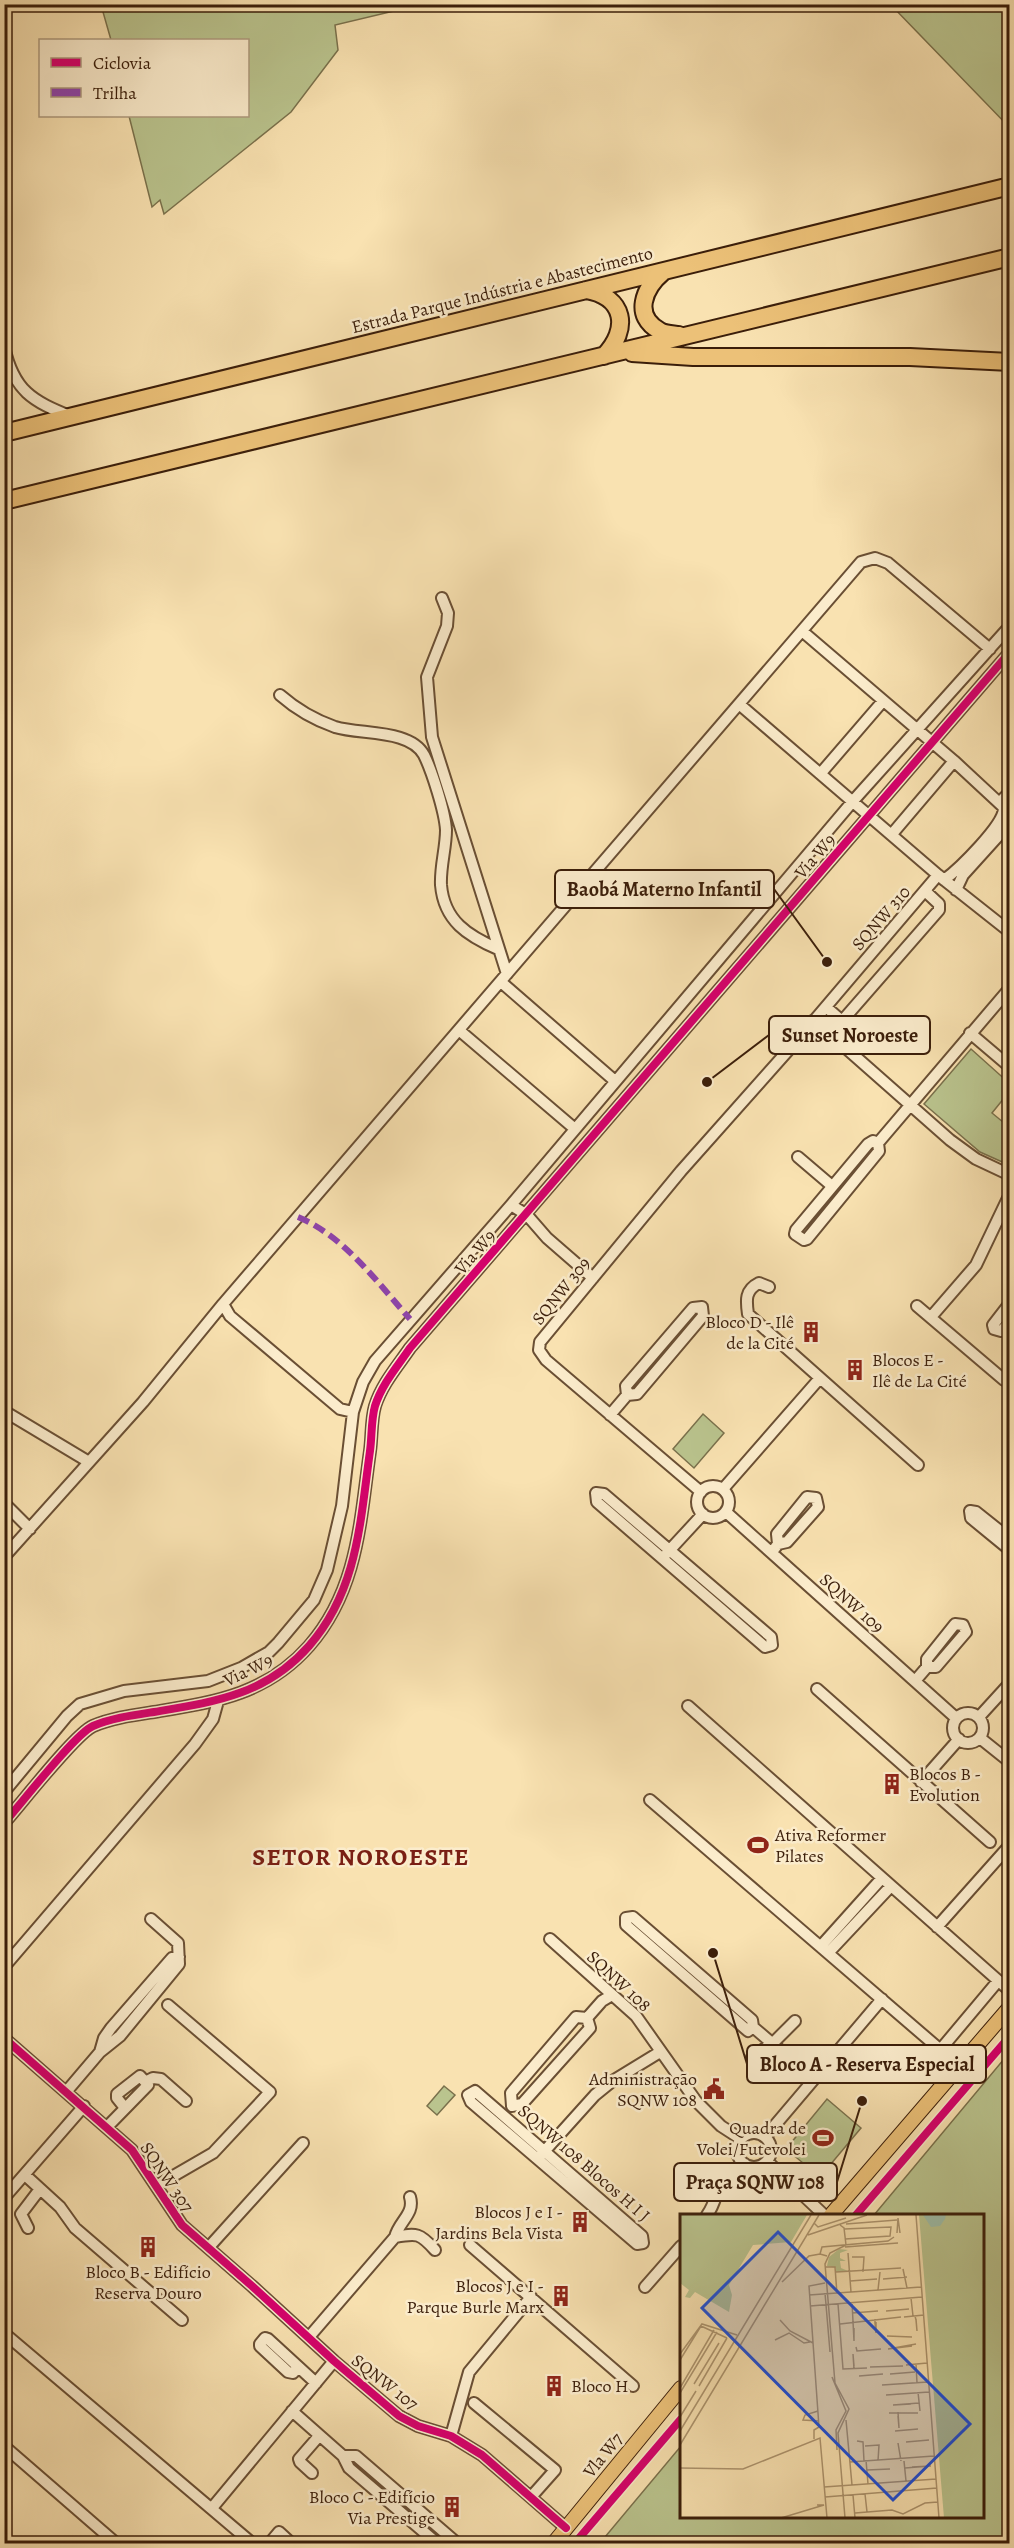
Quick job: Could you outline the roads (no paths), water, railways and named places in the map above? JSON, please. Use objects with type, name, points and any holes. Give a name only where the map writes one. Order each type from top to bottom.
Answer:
[{"type":"highway","name":"Estrada Parque Indústria e Abastecimento","points":[[4,433],[1010,186]]},
{"type":"highway","points":[[4,501],[1010,257]]},
{"type":"highway","points":[[666,270],[650,282],[644,295],[644,309],[650,322],[661,331],[680,336]]},
{"type":"highway","points":[[586,290],[605,295],[614,303],[620,314],[621,327],[618,339],[610,354]]},
{"type":"highway","points":[[610,354],[693,357],[910,357],[1010,362]]},
{"type":"main road","points":[[832,2214],[1010,2007]]},
{"type":"main road","name":"Vla W7","points":[[553,2544],[680,2389]]},
{"type":"street","points":[[4,347],[18,386],[32,399],[72,417]]},
{"type":"street","points":[[4,1557],[143,1402],[223,1304],[861,562],[874,558],[888,563],[990,649]]},
{"type":"street","points":[[442,598],[448,614],[447,626],[427,677],[432,737],[498,949],[504,978],[615,1081]]},
{"type":"street","name":"Via W9","points":[[4,1792],[67,1716],[80,1704],[124,1691],[208,1681],[241,1668],[269,1652],[278,1643],[314,1600],[327,1570],[342,1506],[353,1412],[363,1382],[375,1361],[511,1205],[854,801],[1010,626]]},
{"type":"street","points":[[802,631],[954,761],[1004,808]]},
{"type":"street","name":"Via W9","points":[[4,1823],[91,1726],[132,1715],[218,1701],[250,1689],[282,1672],[309,1646],[336,1608],[353,1565],[374,1408],[387,1380],[410,1348],[527,1215],[1010,651]]},
{"type":"street","points":[[280,695],[292,706],[335,727],[355,732],[405,738],[415,744],[423,754],[444,814],[446,831],[441,885],[447,910],[462,930],[498,949]]},
{"type":"street","points":[[821,773],[883,702]]},
{"type":"street","points":[[739,704],[956,890],[1010,932]]},
{"type":"street","points":[[892,834],[954,761]]},
{"type":"street","name":"SQNW 310","points":[[681,1171],[925,891],[941,877],[957,871],[1000,820],[1010,792]]},
{"type":"street","points":[[956,890],[963,875],[1010,823]]},
{"type":"street","points":[[826,1006],[842,1021],[939,910],[939,904],[925,891]]},
{"type":"street","points":[[878,1143],[873,1141],[868,1144],[795,1233],[804,1240],[831,1213],[879,1151],[878,1143],[1010,988]]},
{"type":"street","points":[[814,1020],[950,1140],[976,1159],[1010,1174]]},
{"type":"street","points":[[460,1031],[575,1129]]},
{"type":"street","points":[[970,1033],[1010,1067]]},
{"type":"street","points":[[798,1157],[832,1186]]},
{"type":"street","name":"SQNW 309","points":[[681,1171],[540,1342],[539,1350],[546,1360],[701,1492]]},
{"type":"street","points":[[931,1317],[976,1265],[1010,1194]]},
{"type":"street","points":[[511,1205],[527,1215],[547,1238],[593,1278]]},
{"type":"street","points":[[769,1287],[759,1283],[749,1291],[746,1299],[748,1314],[918,1465]]},
{"type":"street","points":[[1010,1303],[993,1325],[994,1329],[1001,1330],[1010,1322]]},
{"type":"street","points":[[223,1304],[230,1316],[340,1409],[353,1412]]},
{"type":"street","points":[[917,1306],[1004,1380]]},
{"type":"street","points":[[610,1414],[627,1395],[637,1394],[703,1316],[702,1307],[693,1308],[626,1386],[627,1395]]},
{"type":"street","points":[[723,1489],[820,1378]]},
{"type":"street","points":[[4,1411],[90,1462]]},
{"type":"street","points":[[711,1486],[723,1489],[730,1502],[726,1512],[714,1518],[703,1514],[698,1504],[701,1492],[711,1486]]},
{"type":"street","points":[[666,1554],[604,1494],[596,1493],[597,1502],[666,1554],[771,1638],[772,1645],[765,1647],[666,1554]]},
{"type":"street","points":[[4,1503],[30,1529]]},
{"type":"street","points":[[1010,1539],[976,1512],[969,1511],[971,1518],[1010,1550]]},
{"type":"street","name":"SQNW 109","points":[[726,1512],[775,1548],[956,1718]]},
{"type":"street","points":[[666,1554],[703,1514]]},
{"type":"street","points":[[915,1681],[927,1667]]},
{"type":"street","points":[[980,1717],[1010,1683]]},
{"type":"street","points":[[817,1689],[990,1842]]},
{"type":"street","points":[[4,1967],[9,1952],[195,1744],[213,1719],[218,1701]]},
{"type":"street","points":[[688,1706],[1010,1991]]},
{"type":"street","points":[[959,1739],[953,1727],[956,1718],[968,1713],[980,1717]]},
{"type":"street","points":[[959,1739],[972,1742],[980,1738],[983,1730],[980,1717]]},
{"type":"street","points":[[980,1738],[1010,1762]]},
{"type":"street","points":[[921,1782],[959,1739]]},
{"type":"street","points":[[650,1800],[958,2065]]},
{"type":"street","points":[[937,1927],[1010,1845]]},
{"type":"street","points":[[825,1949],[886,1882]]},
{"type":"street","points":[[753,2027],[748,2031],[626,1925],[626,1918],[633,1917],[752,2020],[753,2027],[814,2079]]},
{"type":"street","points":[[66,2091],[100,2052],[120,2036],[179,1964],[178,1943],[151,1919]]},
{"type":"street","name":"SQNW 108","points":[[550,1939],[636,2016],[696,2101],[721,2126],[741,2139]]},
{"type":"street","points":[[941,2049],[998,1981]]},
{"type":"street","points":[[587,2018],[602,2001],[612,1995]]},
{"type":"street","points":[[765,2137],[882,1999]]},
{"type":"street","name":"SQNW 307","points":[[156,2186],[213,2153],[270,2092],[168,2005]]},
{"type":"street","points":[[576,2017],[587,2018],[590,2028],[522,2104],[512,2106],[511,2093],[576,2017]]},
{"type":"street","points":[[752,2057],[773,2043],[795,2021]]},
{"type":"street","name":"SQNW 307","points":[[4,2038],[132,2150],[182,2226],[252,2286]]},
{"type":"street","points":[[541,2155],[595,2095],[611,2082],[660,2052]]},
{"type":"street","points":[[125,2108],[117,2098],[117,2094],[138,2076],[147,2081]]},
{"type":"street","points":[[147,2081],[153,2078],[161,2079],[186,2101]]},
{"type":"street","points":[[107,2127],[148,2085],[147,2081]]},
{"type":"street","name":"SQNW 108 Blocos H I J","points":[[541,2155],[478,2093],[475,2091],[470,2093],[468,2097],[471,2102],[541,2155],[642,2236],[643,2242],[637,2244],[541,2155]]},
{"type":"street","points":[[4,2198],[84,2106]]},
{"type":"street","points":[[754,2133],[765,2137],[770,2150],[766,2161],[753,2167],[745,2164],[737,2152],[741,2139],[754,2133]]},
{"type":"street","points":[[209,2247],[303,2143]]},
{"type":"street","points":[[766,2161],[823,2214]]},
{"type":"street","points":[[708,2214],[716,2202],[718,2188],[724,2178],[745,2164]]},
{"type":"street","points":[[25,2175],[60,2208],[75,2228],[182,2320]]},
{"type":"street","points":[[28,2228],[21,2214],[40,2189]]},
{"type":"street","points":[[309,2337],[395,2237],[398,2227],[410,2212],[412,2204],[410,2197]]},
{"type":"street","points":[[395,2237],[410,2233],[418,2235],[435,2250]]},
{"type":"street","points":[[470,2245],[633,2386]]},
{"type":"street","points":[[645,2287],[680,2247]]},
{"type":"street","name":"SQNW 107","points":[[252,2286],[334,2361],[399,2416],[418,2426],[451,2436],[482,2454],[566,2528]]},
{"type":"street","points":[[451,2436],[469,2372],[531,2297]]},
{"type":"street","points":[[4,2333],[253,2544]]},
{"type":"street","points":[[212,2508],[334,2361]]},
{"type":"street","points":[[298,2367],[316,2383]]},
{"type":"street","points":[[474,2403],[555,2470],[531,2497]]},
{"type":"street","points":[[292,2411],[343,2456],[349,2468],[438,2544]]},
{"type":"street","points":[[312,2473],[299,2459],[320,2436]]},
{"type":"street","points":[[4,2446],[117,2544]]},
{"type":"street","points":[[343,2456],[356,2456],[458,2544]]},
{"type":"street","points":[[269,2544],[279,2532],[292,2544]]},
{"type":"place","name":"Baobá Materno Infantil","points":[[827,962]]},
{"type":"place","name":"Sunset Noroeste","points":[[707,1082]]},
{"type":"place","name":"Bloco D - Ilê de la Cité","points":[[811,1332]]},
{"type":"place","name":"Blocos E - Ilê de La Cité","points":[[855,1370]]},
{"type":"place","name":"Blocos B - Evolution","points":[[892,1784]]},
{"type":"place","name":"Ativa Reformer Pilates","points":[[758,1845]]},
{"type":"place","name":"Bloco A - Reserva Especial","points":[[713,1953]]},
{"type":"place","name":"Administração SQNW 108","points":[[714,2089]]},
{"type":"place","name":"Praça SQNW 108","points":[[862,2101]]},
{"type":"place","name":"Quadra de Volei/Futevolei","points":[[823,2138]]},
{"type":"place","name":"Blocos J e I - Jardins Bela Vista","points":[[580,2222]]},
{"type":"place","name":"Bloco B - Edifício Reserva Douro","points":[[148,2247]]},
{"type":"place","name":"Blocos J e I - Parque Burle Marx","points":[[561,2296]]},
{"type":"place","name":"Bloco H","points":[[554,2386]]},
{"type":"place","name":"Bloco C - Edifício Via Prestige","points":[[452,2507]]},
{"type":"district","name":"SETOR NOROESTE","points":[[361,1857]]}]
